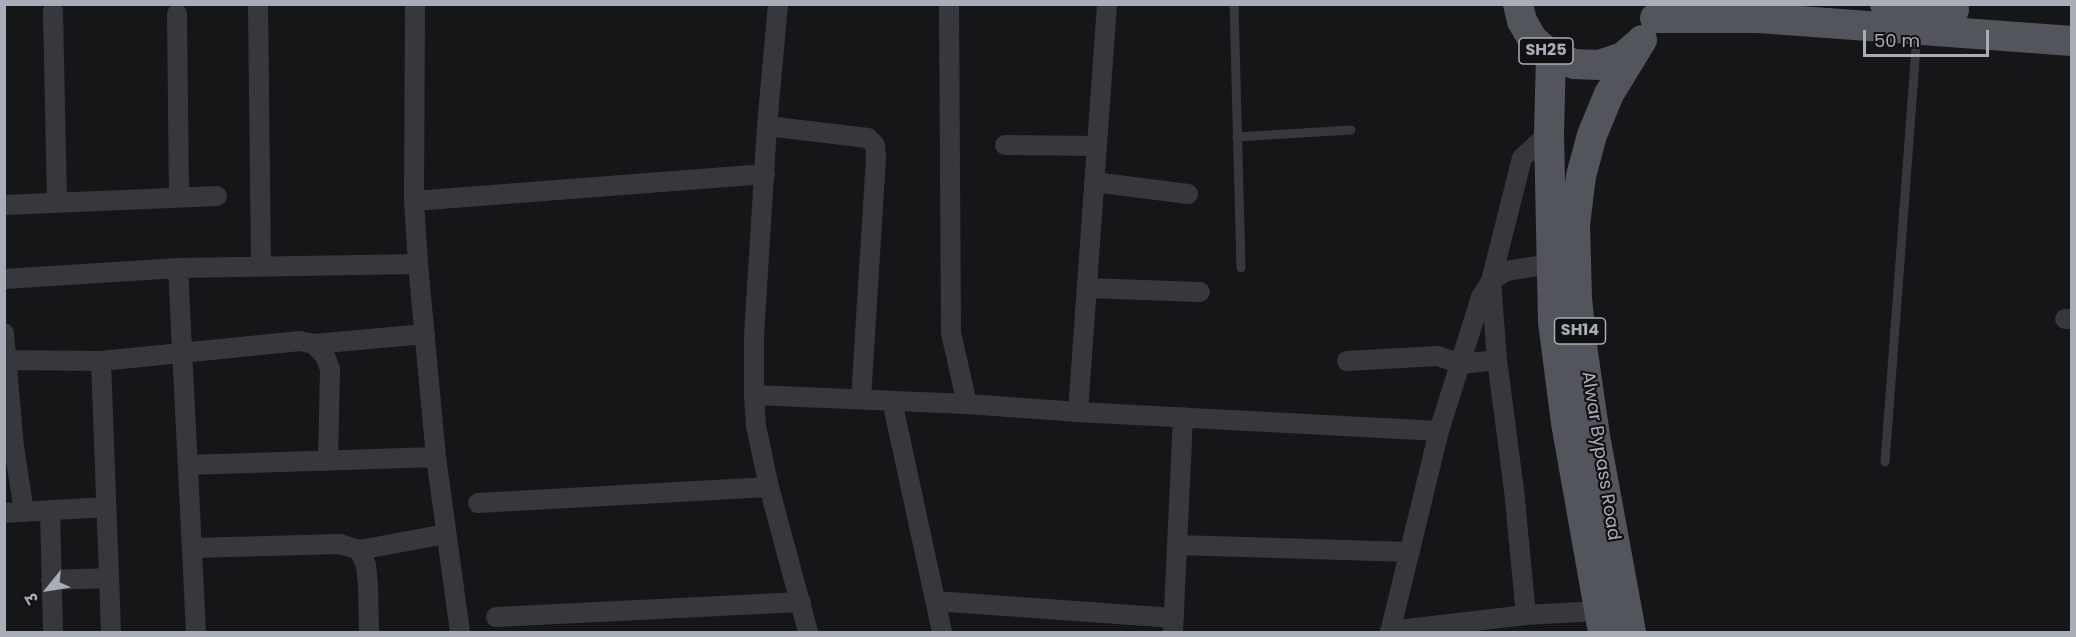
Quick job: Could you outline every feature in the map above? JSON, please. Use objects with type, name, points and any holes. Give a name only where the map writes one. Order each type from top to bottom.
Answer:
[{"type":"main road","name":"SH25","points":[[1518,4],[1522,21],[1533,40],[1551,55],[1575,64],[1599,65],[1623,57],[1651,21]]},
{"type":"main road","points":[[1885,4],[2072,20]]},
{"type":"main road","points":[[1651,21],[1759,18],[2072,41]]},
{"type":"main road","name":"Alwar Bypass Road","points":[[1631,633],[1597,447],[1581,339],[1577,298],[1575,225],[1581,176],[1592,135],[1609,94],[1651,21]]},
{"type":"main road","name":"Alwar Bypass Road","points":[[1551,55],[1549,133],[1553,322],[1566,423],[1600,622]]},
{"type":"street","points":[[258,4],[261,267]]},
{"type":"street","points":[[415,4],[414,201],[418,264],[436,457],[460,633]]},
{"type":"street","points":[[778,4],[767,126],[754,336],[754,395],[756,426],[769,487],[808,633]]},
{"type":"street","points":[[949,4],[951,333],[966,404]]},
{"type":"street","points":[[1078,412],[1107,4]]},
{"type":"street","points":[[53,11],[57,203]]},
{"type":"street","points":[[177,14],[179,198]]},
{"type":"street","points":[[767,126],[867,138],[875,145],[861,399]]},
{"type":"street","points":[[1549,133],[1522,158],[1491,281],[1481,297],[1440,431],[1390,632],[1526,615],[1600,622]]},
{"type":"street","points":[[1005,145],[1097,146]]},
{"type":"street","points":[[414,201],[765,174]]},
{"type":"street","points":[[1094,182],[1188,194]]},
{"type":"street","points":[[4,205],[217,196]]},
{"type":"street","points":[[4,279],[178,268],[418,264]]},
{"type":"street","points":[[1491,281],[1506,271],[1550,264]]},
{"type":"street","points":[[178,268],[196,633]]},
{"type":"street","points":[[1491,281],[1497,360],[1514,490],[1526,615]]},
{"type":"street","points":[[1087,288],[1200,292]]},
{"type":"street","points":[[4,333],[15,447],[14,512],[106,507]]},
{"type":"street","points":[[6,360],[101,361],[300,341],[314,344],[425,334]]},
{"type":"street","points":[[314,344],[325,356],[330,369],[328,461]]},
{"type":"street","points":[[1347,361],[1438,356],[1461,364],[1497,360]]},
{"type":"street","points":[[101,361],[111,633]]},
{"type":"street","points":[[754,395],[966,404],[1440,431]]},
{"type":"street","points":[[892,401],[942,633]]},
{"type":"street","points":[[935,601],[1173,625],[1183,417]]},
{"type":"street","points":[[188,465],[436,457]]},
{"type":"street","points":[[478,503],[769,487]]},
{"type":"street","points":[[50,510],[53,633]]},
{"type":"street","points":[[192,548],[340,544],[359,550],[446,534]]},
{"type":"street","points":[[1177,545],[1410,552]]},
{"type":"street","points":[[359,550],[366,565],[369,633]]},
{"type":"street","points":[[51,580],[109,578]]},
{"type":"street","points":[[496,617],[801,602]]},
{"type":"lane","points":[[1234,4],[1241,268]]},
{"type":"lane","points":[[1885,462],[1917,28]]},
{"type":"lane","points":[[1237,137],[1352,130]]}]
